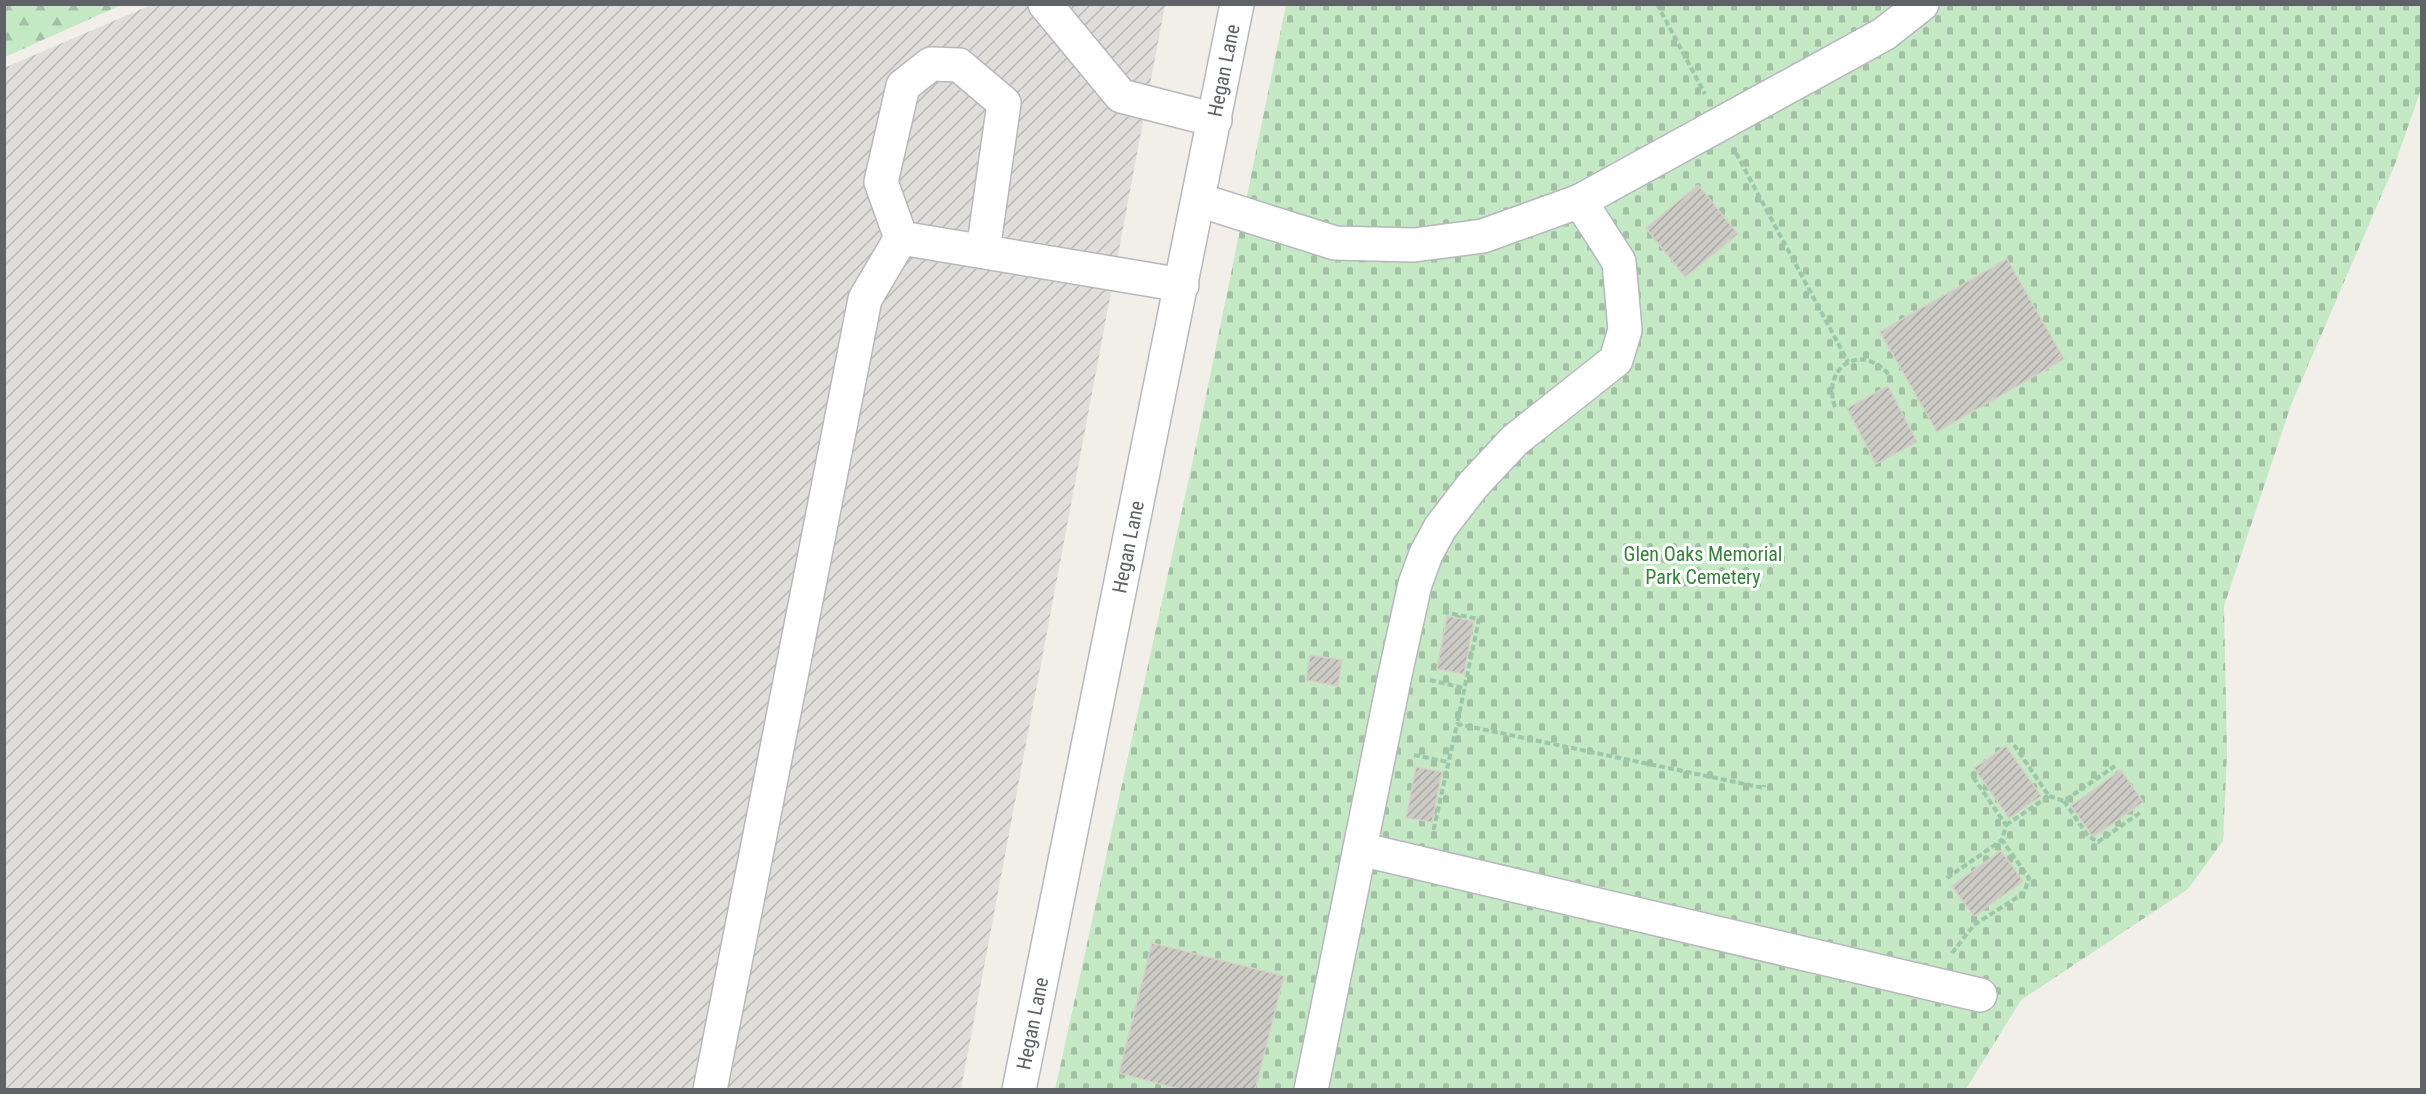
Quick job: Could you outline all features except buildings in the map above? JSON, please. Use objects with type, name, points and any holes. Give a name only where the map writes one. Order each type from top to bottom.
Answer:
[{"type":"street","points":[[1045,4],[1121,96],[1215,120]]},
{"type":"street","name":"Hegan Lane","points":[[1019,1089],[1237,4]]},
{"type":"street","points":[[1199,200],[1335,243],[1414,245],[1483,236],[1580,201],[1884,34],[1922,4]]},
{"type":"street","points":[[901,238],[880,182],[903,86],[931,64],[959,65],[1004,103],[983,251]]},
{"type":"street","points":[[1311,1089],[1415,584],[1426,554],[1440,528],[1473,485],[1515,440],[1616,360],[1625,330],[1619,262],[1580,201]]},
{"type":"street","points":[[901,238],[1182,285]]},
{"type":"street","points":[[710,1089],[865,299],[901,238]]},
{"type":"street","points":[[1360,849],[1980,995]]},
{"type":"path","points":[[1657,4],[1701,87]]},
{"type":"path","points":[[1736,153],[1848,362]]},
{"type":"path","points":[[1836,407],[1831,395],[1832,382],[1837,371],[1848,362],[1859,359],[1872,360],[1882,366],[1890,376]]},
{"type":"path","points":[[1423,826],[1434,828],[1479,620],[1435,610]]},
{"type":"path","points":[[1420,678],[1464,688]]},
{"type":"path","points":[[1457,724],[1764,788],[1764,785]]},
{"type":"path","points":[[2014,745],[2049,796],[2064,801],[2088,836],[2098,842],[2140,812]]},
{"type":"path","points":[[1404,753],[1448,762]]},
{"type":"path","points":[[2064,801],[2115,766]]},
{"type":"path","points":[[1971,774],[2006,825]]},
{"type":"path","points":[[1947,878],[2002,840],[2006,825],[2049,796]]},
{"type":"path","points":[[1932,984],[1956,947],[1974,925],[2024,892],[2029,878],[2002,840]]},
{"type":"shaded area","points":[[151,5],[1165,5],[961,1089],[5,1089],[4,68]]},
{"type":"green space","points":[[5,4],[121,4],[121,5],[5,57]]},
{"type":"green space","name":"Glen Oaks Memorial Park Cemetery","points":[[1286,5],[2421,5],[2421,89],[2395,164],[2291,405],[2224,606],[2227,754],[2223,841],[2188,889],[2021,1000],[1966,1089],[1055,1090],[1191,469]]}]
